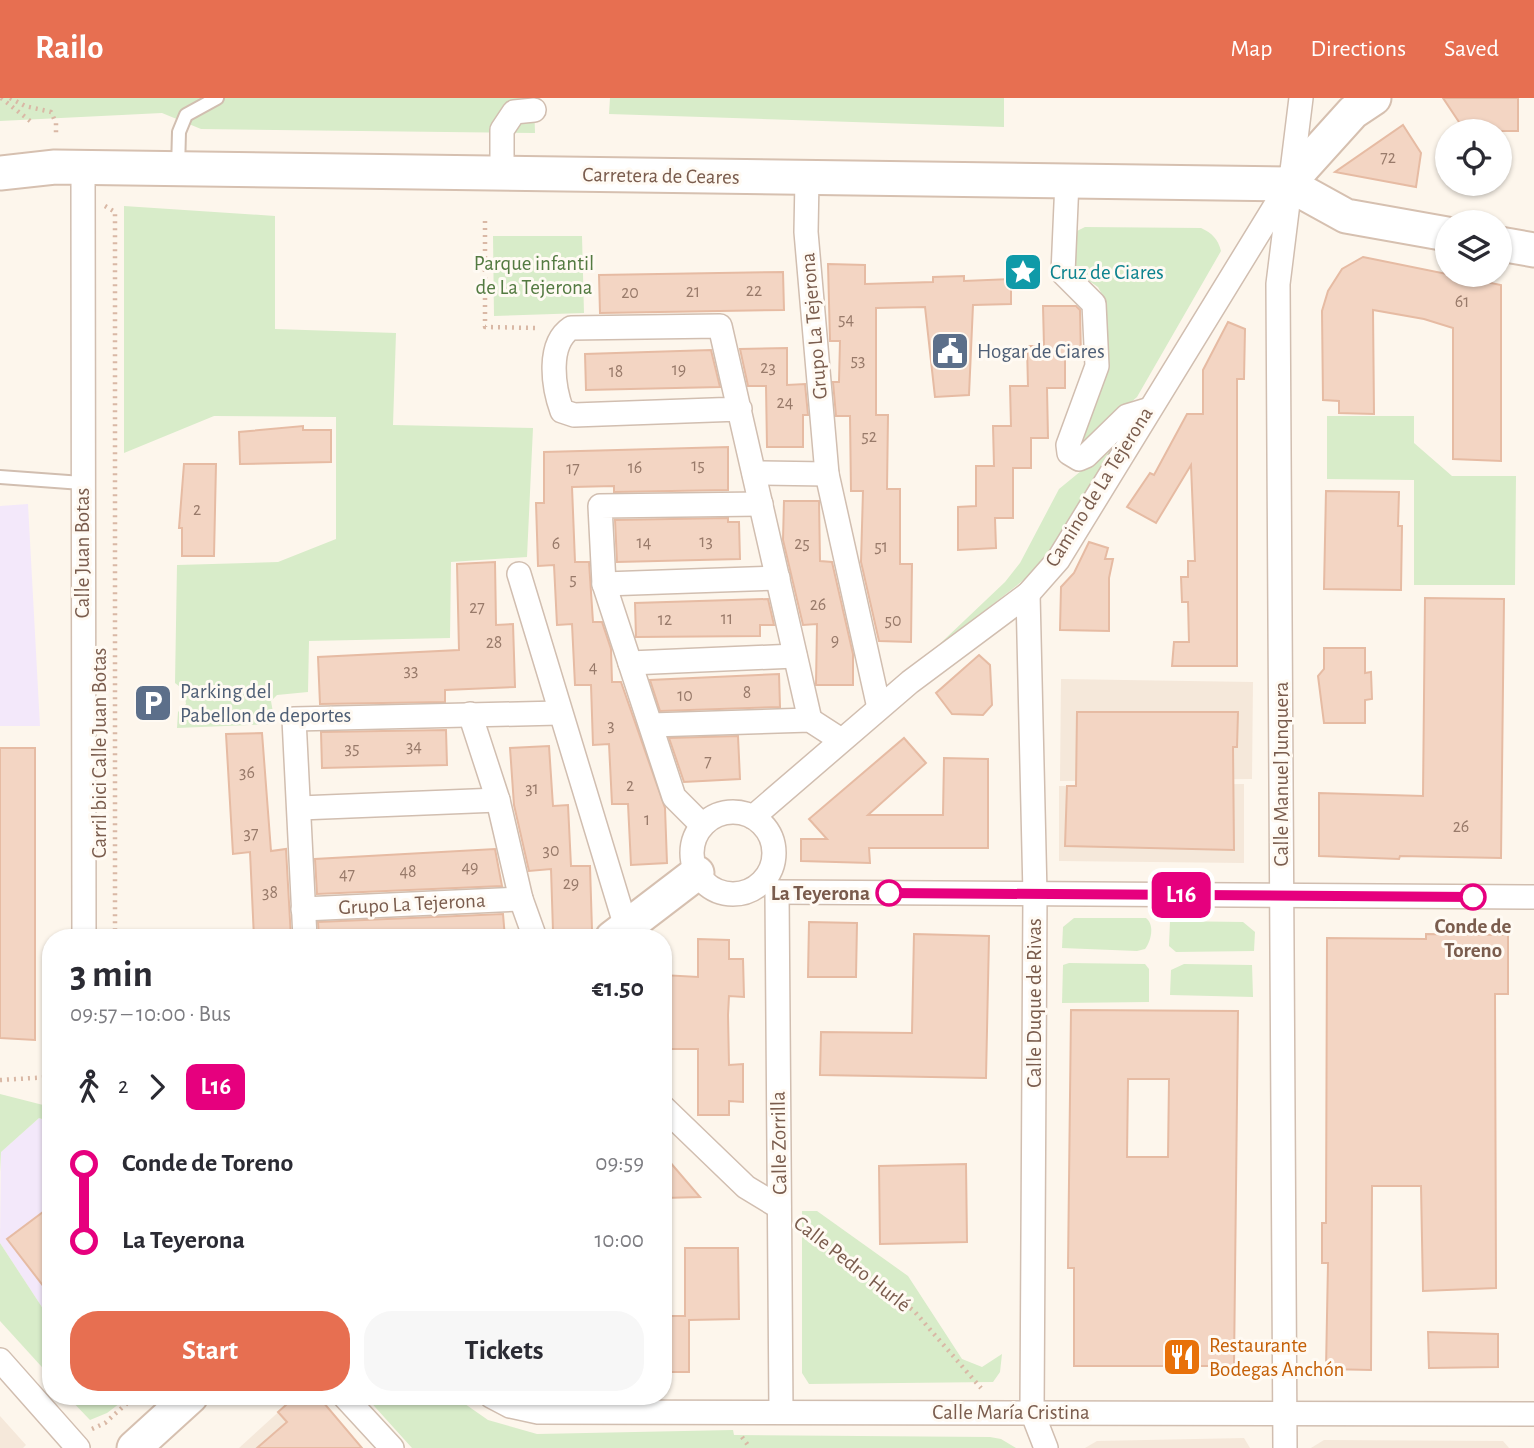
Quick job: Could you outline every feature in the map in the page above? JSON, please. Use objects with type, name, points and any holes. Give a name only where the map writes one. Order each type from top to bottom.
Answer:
[{"type":"main road","points":[[1374,98],[1353,112],[1288,184],[1346,216],[1435,232]]},
{"type":"main road","name":"Carretera de Ceares","points":[[0,158],[34,167]]},
{"type":"main road","name":"Carretera de Ceares","points":[[0,173],[34,167],[1288,184]]},
{"type":"main road","points":[[1512,245],[1534,250]]},
{"type":"main road","points":[[623,929],[697,873]]},
{"type":"main road","points":[[134,1448],[181,1405]]},
{"type":"street","name":"Calle Manuel Junquera","points":[[1285,1448],[1278,284],[1288,184],[1301,98]]},
{"type":"street","points":[[502,174],[502,130],[513,112],[534,110]]},
{"type":"street","name":"Calle Juan Botas","points":[[83,168],[84,929]]},
{"type":"street","name":"Grupo La Tejerona","points":[[807,178],[806,232],[827,474],[878,708]]},
{"type":"street","points":[[1067,181],[1063,273],[1094,304],[1097,366],[1069,445],[1069,453],[1079,458],[1086,456],[1127,416],[1147,410]]},
{"type":"street","name":"Camino de La Tejerona","points":[[753,817],[878,708],[1028,594],[1058,560],[1147,410],[1288,184]]},
{"type":"street","points":[[740,409],[574,415],[562,411],[558,397],[555,348],[559,335],[571,328],[720,326],[740,409],[810,720]]},
{"type":"street","points":[[754,473],[827,474]]},
{"type":"street","points":[[702,825],[674,797],[604,584],[600,506],[761,504]]},
{"type":"street","points":[[519,574],[618,929]]},
{"type":"street","points":[[604,584],[778,578]]},
{"type":"street","name":"Calle Duque de Rivas","points":[[1028,594],[1035,894],[1032,1412]]},
{"type":"street","points":[[630,663],[795,656]]},
{"type":"street","points":[[304,929],[294,719],[559,713]]},
{"type":"street","points":[[470,714],[498,800],[521,899],[532,929]]},
{"type":"street","points":[[651,725],[810,720],[841,740]]},
{"type":"street","points":[[300,807],[498,800]]},
{"type":"street","points":[[769,887],[775,855],[765,826],[753,817],[726,812],[713,816],[702,825],[694,840],[692,856],[697,873],[706,884],[720,892],[735,894],[769,887],[1035,894],[1534,897]]},
{"type":"street","name":"Calle Zorrilla","points":[[769,887],[779,1207],[780,1412]]},
{"type":"street","name":"Grupo La Tejerona","points":[[303,909],[521,899]]},
{"type":"street","name":"Calle Pedro Hurlé","points":[[672,1116],[746,1187],[779,1207]]},
{"type":"street","points":[[0,1360],[75,1445]]},
{"type":"street","points":[[352,1405],[392,1448]]},
{"type":"street","name":"Calle María Cristina","points":[[508,1405],[538,1412],[1534,1414]]},
{"type":"street","points":[[1032,1412],[1045,1448]]},
{"type":"lane","points":[[178,170],[179,132],[186,115],[217,98]]},
{"type":"lane","points":[[0,477],[82,483]]},
{"type":"path","points":[[1,98],[34,124]]},
{"type":"path","points":[[485,221],[485,327],[571,328]]},
{"type":"path","name":"Carril bici Calle Juan Botas","points":[[115,231],[115,929]]},
{"type":"path","points":[[0,1080],[42,1078]]},
{"type":"path","name":"Calle Pedro Hurlé","points":[[779,1207],[914,1311],[981,1388],[982,1412]]},
{"type":"path","points":[[75,1445],[83,1433],[106,1423],[125,1405]]},
{"type":"shaded area","points":[[28,504],[40,726],[0,726],[0,506]]},
{"type":"shaded area","points":[[1061,679],[1253,682],[1252,779],[1060,781]]},
{"type":"shaded area","points":[[1244,784],[1244,863],[1059,861],[1059,786]]},
{"type":"shaded area","points":[[39,1118],[42,1119],[42,1307],[0,1243],[1,1152]]},
{"type":"shaded area","points":[[286,1405],[325,1405],[363,1448],[239,1448]]},
{"type":"shaded area","points":[[0,1416],[26,1445],[23,1448],[0,1448]]},
{"type":"shaded area","points":[[1244,1438],[1250,1448],[1085,1448],[1097,1441]]},
{"type":"shaded area","points":[[1324,1440],[1503,1441],[1509,1448],[1311,1448]]},
{"type":"green space","points":[[0,98],[534,98],[535,133],[201,129],[162,113],[0,121]]},
{"type":"green space","points":[[610,98],[1004,98],[1004,127],[609,114]]},
{"type":"green space","points":[[124,206],[275,216],[275,329],[396,333],[393,425],[533,428],[527,557],[451,562],[450,638],[309,641],[308,692],[277,695],[271,701],[275,724],[177,728],[178,712],[186,704],[184,690],[175,683],[177,565],[278,562],[336,539],[336,417],[214,416],[124,453]]},
{"type":"green space","points":[[1085,227],[1201,228],[1214,237],[1221,251],[1137,397],[1085,442],[1077,438],[1107,366],[1105,300],[1098,287],[1079,274],[1075,267],[1075,232]]},
{"type":"green space","name":"Parque infantil de La Tejerona","points":[[493,236],[582,236],[584,313],[494,316]]},
{"type":"green space","points":[[1327,416],[1414,416],[1414,443],[1452,476],[1516,476],[1515,585],[1414,585],[1414,480],[1327,479]]},
{"type":"green space","points":[[1122,433],[1122,438],[1052,551],[1035,571],[926,657],[1005,582],[1020,563],[1059,489],[1109,448]]},
{"type":"green space","points":[[1074,918],[1146,918],[1151,929],[1149,942],[1145,949],[1137,951],[1062,948],[1063,927]]},
{"type":"green space","points":[[1170,921],[1243,922],[1255,932],[1254,951],[1176,952],[1169,946]]},
{"type":"green space","points":[[1145,964],[1149,969],[1149,1002],[1062,1003],[1063,965]]},
{"type":"green space","points":[[1184,964],[1252,965],[1253,997],[1170,995],[1171,970]]},
{"type":"green space","points":[[0,1094],[42,1105],[42,1119],[39,1118],[1,1152],[0,1172]]},
{"type":"green space","points":[[802,1211],[817,1211],[908,1276],[962,1359],[982,1367],[1002,1354],[1000,1372],[993,1382],[809,1384],[802,1373]]},
{"type":"green space","points":[[0,1243],[42,1307],[42,1367],[0,1321]]},
{"type":"green space","points":[[76,1405],[118,1405],[107,1413],[90,1420]]},
{"type":"green space","points":[[373,1405],[466,1405],[488,1420],[537,1434],[733,1430],[734,1435],[990,1437],[1001,1439],[1016,1448],[412,1448]]},
{"type":"building","points":[[1443,98],[1518,98],[1518,131],[1512,131],[1512,119],[1457,119]]},
{"type":"building","points":[[1403,125],[1421,153],[1416,187],[1335,172]]},
{"type":"building","points":[[1363,257],[1435,272],[1435,287],[1501,287],[1501,461],[1453,459],[1453,328],[1424,319],[1373,310],[1374,414],[1339,413],[1339,401],[1323,400],[1322,311],[1328,291],[1342,269]]},
{"type":"building","points":[[828,264],[865,265],[865,284],[933,282],[933,277],[964,276],[964,281],[1011,279],[1011,304],[973,305],[969,395],[935,397],[925,307],[876,308],[876,415],[888,415],[887,489],[900,489],[900,564],[912,564],[911,642],[879,641],[861,562],[863,491],[851,491],[850,416],[836,416],[833,382],[839,382],[840,341],[830,341]]},
{"type":"building","points":[[783,272],[784,310],[600,313],[599,275]]},
{"type":"building","points":[[1043,306],[1076,306],[1080,310],[1081,358],[1065,358],[1065,388],[1047,388],[1048,438],[1031,438],[1031,468],[1013,468],[1013,518],[995,518],[996,548],[958,550],[958,507],[976,506],[976,466],[994,466],[993,426],[1011,426],[1010,386],[1028,386],[1027,346],[1044,346]]},
{"type":"building","points":[[1228,322],[1245,329],[1244,379],[1237,379],[1237,666],[1172,666],[1174,642],[1189,642],[1188,602],[1182,602],[1181,577],[1188,577],[1188,561],[1195,561],[1191,465],[1156,523],[1127,507],[1150,473],[1154,475],[1187,414],[1203,414],[1203,370]]},
{"type":"building","points":[[787,348],[787,385],[805,384],[808,415],[803,415],[803,447],[767,447],[766,386],[748,386],[740,349]]},
{"type":"building","points":[[711,350],[720,387],[586,390],[585,354]]},
{"type":"building","points":[[303,426],[303,430],[331,430],[331,462],[240,464],[239,432]]},
{"type":"building","points":[[728,447],[728,490],[614,492],[614,486],[572,487],[575,562],[589,562],[593,622],[602,622],[611,649],[612,682],[621,682],[665,808],[667,863],[631,865],[628,804],[612,804],[609,744],[593,745],[591,685],[575,685],[572,624],[557,625],[554,565],[538,566],[536,503],[544,503],[544,452]]},
{"type":"building","points":[[184,464],[216,464],[214,556],[182,556],[182,528],[179,528]]},
{"type":"building","points":[[1326,491],[1399,492],[1398,526],[1402,526],[1401,590],[1324,589]]},
{"type":"building","points":[[784,501],[819,501],[820,561],[832,562],[853,654],[853,685],[816,685],[817,624],[803,625],[783,540]]},
{"type":"building","points":[[728,518],[728,522],[739,522],[740,559],[617,562],[615,520]]},
{"type":"building","points":[[1089,542],[1108,548],[1105,559],[1113,559],[1109,578],[1109,631],[1060,630],[1061,587],[1074,573]]},
{"type":"building","points":[[495,562],[496,625],[513,624],[515,687],[445,690],[445,702],[320,704],[318,657],[459,650],[457,564]]},
{"type":"building","points":[[1425,598],[1504,599],[1501,858],[1400,856],[1399,859],[1319,856],[1319,793],[1423,796]]},
{"type":"building","points":[[768,599],[774,625],[760,625],[760,636],[636,637],[635,603]]},
{"type":"building","points":[[1324,648],[1365,648],[1365,673],[1371,672],[1372,699],[1365,700],[1365,723],[1324,723],[1318,676],[1324,669]]},
{"type":"building","points":[[979,655],[990,665],[992,705],[983,715],[952,714],[936,693]]},
{"type":"building","points":[[779,674],[780,707],[660,711],[650,680]]},
{"type":"building","points":[[1077,712],[1238,712],[1237,747],[1233,747],[1234,850],[1065,846],[1067,786],[1076,786]]},
{"type":"building","points":[[446,730],[447,765],[322,768],[321,732]]},
{"type":"building","points":[[262,733],[271,851],[286,849],[290,929],[254,929],[250,852],[233,854],[226,734]]},
{"type":"building","points":[[738,736],[740,779],[684,782],[669,738]]},
{"type":"building","points":[[904,738],[926,763],[868,815],[943,815],[944,758],[988,759],[988,848],[869,848],[870,863],[801,861],[801,839],[827,839],[809,819]]},
{"type":"building","points":[[549,746],[553,806],[568,805],[571,866],[590,866],[592,929],[553,929],[551,869],[529,871],[514,805],[510,748]]},
{"type":"building","points":[[0,748],[35,748],[35,1040],[0,1038]]},
{"type":"building","points":[[495,849],[502,886],[317,894],[315,859]]},
{"type":"building","points":[[503,914],[504,929],[318,929],[318,922]]},
{"type":"building","points":[[809,922],[857,923],[856,977],[808,977]]},
{"type":"building","points":[[914,934],[989,936],[986,1078],[820,1075],[821,1032],[912,1033]]},
{"type":"building","points":[[1426,934],[1508,935],[1508,994],[1495,994],[1496,1288],[1423,1291],[1421,1186],[1372,1186],[1371,1370],[1326,1369],[1328,1263],[1322,1263],[1322,1223],[1326,1223],[1327,938],[1426,939]]},
{"type":"building","points":[[698,939],[729,940],[729,959],[743,959],[744,997],[729,996],[728,1015],[729,1065],[743,1064],[743,1102],[729,1101],[729,1115],[698,1115],[698,1049],[672,1049],[672,976],[698,977]]},
{"type":"building","points":[[1071,1010],[1238,1011],[1234,1366],[1074,1366],[1074,1268],[1068,1268]],"holes":[[[1128,1079],[1169,1079],[1168,1157],[1127,1157]]]},
{"type":"building","points":[[672,1164],[700,1197],[672,1198]]},
{"type":"building","points":[[966,1164],[967,1242],[880,1244],[879,1166]]},
{"type":"building","points":[[42,1213],[42,1284],[7,1239]]},
{"type":"building","points":[[685,1248],[738,1248],[739,1319],[689,1320],[689,1372],[672,1372],[672,1316],[685,1316]]},
{"type":"building","points":[[1428,1332],[1498,1334],[1498,1367],[1429,1368]]},
{"type":"building","points":[[286,1405],[326,1405],[362,1448],[257,1448],[287,1422],[278,1412]]},
{"type":"bus line","name":"L16","points":[[889,893],[1473,897]]},
{"type":"place","name":"Cruz de Ciares","points":[[1023,272]]},
{"type":"place","name":"Hogar de Ciares","points":[[950,351]]},
{"type":"place","name":"Parking del Pabellon de deportes","points":[[153,703]]},
{"type":"place","name":"La Teyerona","points":[[889,893]]},
{"type":"place","name":"Conde de Toreno","points":[[1473,897]]},
{"type":"place","name":"Restaurante Bodegas Anchón","points":[[1182,1357]]}]
